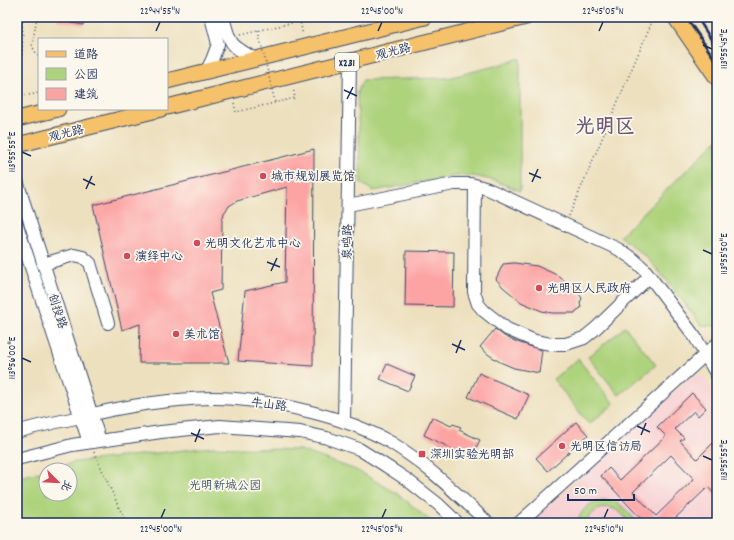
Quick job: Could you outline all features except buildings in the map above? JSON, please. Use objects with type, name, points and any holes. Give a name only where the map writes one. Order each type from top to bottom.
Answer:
[{"type":"main road","name":"X231","points":[[168,81],[425,17]]},
{"type":"main road","name":"观光路","points":[[168,107],[526,17]]},
{"type":"main road","points":[[676,17],[717,78]]},
{"type":"main road","name":"观光路","points":[[17,120],[54,110]]},
{"type":"main road","name":"观光路","points":[[17,145],[157,110]]},
{"type":"street","points":[[206,72],[218,44],[211,17]]},
{"type":"street","points":[[223,17],[230,41],[234,47],[255,59]]},
{"type":"street","name":"泉鸣路","points":[[344,422],[350,62]]},
{"type":"street","name":"创投路","points":[[17,181],[43,264],[86,415]]},
{"type":"street","points":[[348,205],[454,184],[475,185],[488,189],[565,224],[618,249],[633,259],[650,276],[695,337],[717,375]]},
{"type":"street","points":[[475,185],[474,292],[478,304],[484,311],[507,329],[535,341],[551,344],[566,344],[584,338],[650,276]]},
{"type":"street","name":"创投路","points":[[17,225],[95,441]]},
{"type":"street","points":[[43,264],[74,255],[83,257],[90,263],[108,323]]},
{"type":"street","points":[[519,523],[717,344]]},
{"type":"street","name":"牛山路","points":[[17,432],[86,415],[164,401],[214,398],[256,401],[286,406],[361,427],[390,442],[416,459],[439,477],[488,523]]},
{"type":"street","name":"牛山路","points":[[17,459],[72,445],[95,441],[220,426],[300,432],[327,438],[359,450],[383,464],[438,504],[458,523]]},
{"type":"path","points":[[17,74],[23,47],[22,17]]},
{"type":"path","points":[[37,17],[32,46],[38,56]]},
{"type":"path","points":[[233,17],[234,21],[251,17]]},
{"type":"path","points":[[565,224],[654,17]]},
{"type":"path","points":[[235,36],[300,21],[305,46]]},
{"type":"path","points":[[258,31],[275,102]]},
{"type":"path","points":[[17,96],[38,92]]},
{"type":"path","points":[[236,112],[295,98]]},
{"type":"path","points":[[95,441],[126,523]]},
{"type":"shaded area","points":[[692,376],[704,376],[717,400],[717,523],[530,523]]},
{"type":"green space","points":[[520,58],[520,191],[496,181],[474,176],[455,176],[373,191],[361,183],[357,92],[363,80],[448,78]]},
{"type":"green space","points":[[717,140],[717,326],[701,325],[668,282],[647,258],[620,236]]},
{"type":"green space","points":[[625,327],[656,365],[619,395],[588,357]]},
{"type":"green space","points":[[578,359],[614,404],[589,424],[553,379]]},
{"type":"green space","name":"光明新城公园","points":[[212,447],[300,450],[356,470],[398,494],[433,523],[17,523],[17,478],[38,472],[38,502],[78,502],[78,462],[75,462]]},
{"type":"green space","points":[[600,500],[618,503],[638,523],[630,523],[620,512],[609,508],[604,508],[595,511],[588,518],[586,523],[577,523],[581,514],[586,508],[592,503]]},
{"type":"railway","points":[[686,17],[717,62]]},
{"type":"railway","points":[[697,17],[717,49]]},
{"type":"place","name":"城市规划展览馆","points":[[263,176]]},
{"type":"place","name":"光明文化艺术中心","points":[[197,243]]},
{"type":"place","name":"演绎中心","points":[[127,256]]},
{"type":"place","name":"光明区人民政府","points":[[539,288]]},
{"type":"place","name":"美术馆","points":[[176,334]]},
{"type":"place","name":"光明区信访局","points":[[562,446]]},
{"type":"place","name":"深圳实验光明部","points":[[422,454]]},
{"type":"district","name":"光明区","points":[[605,125]]}]
